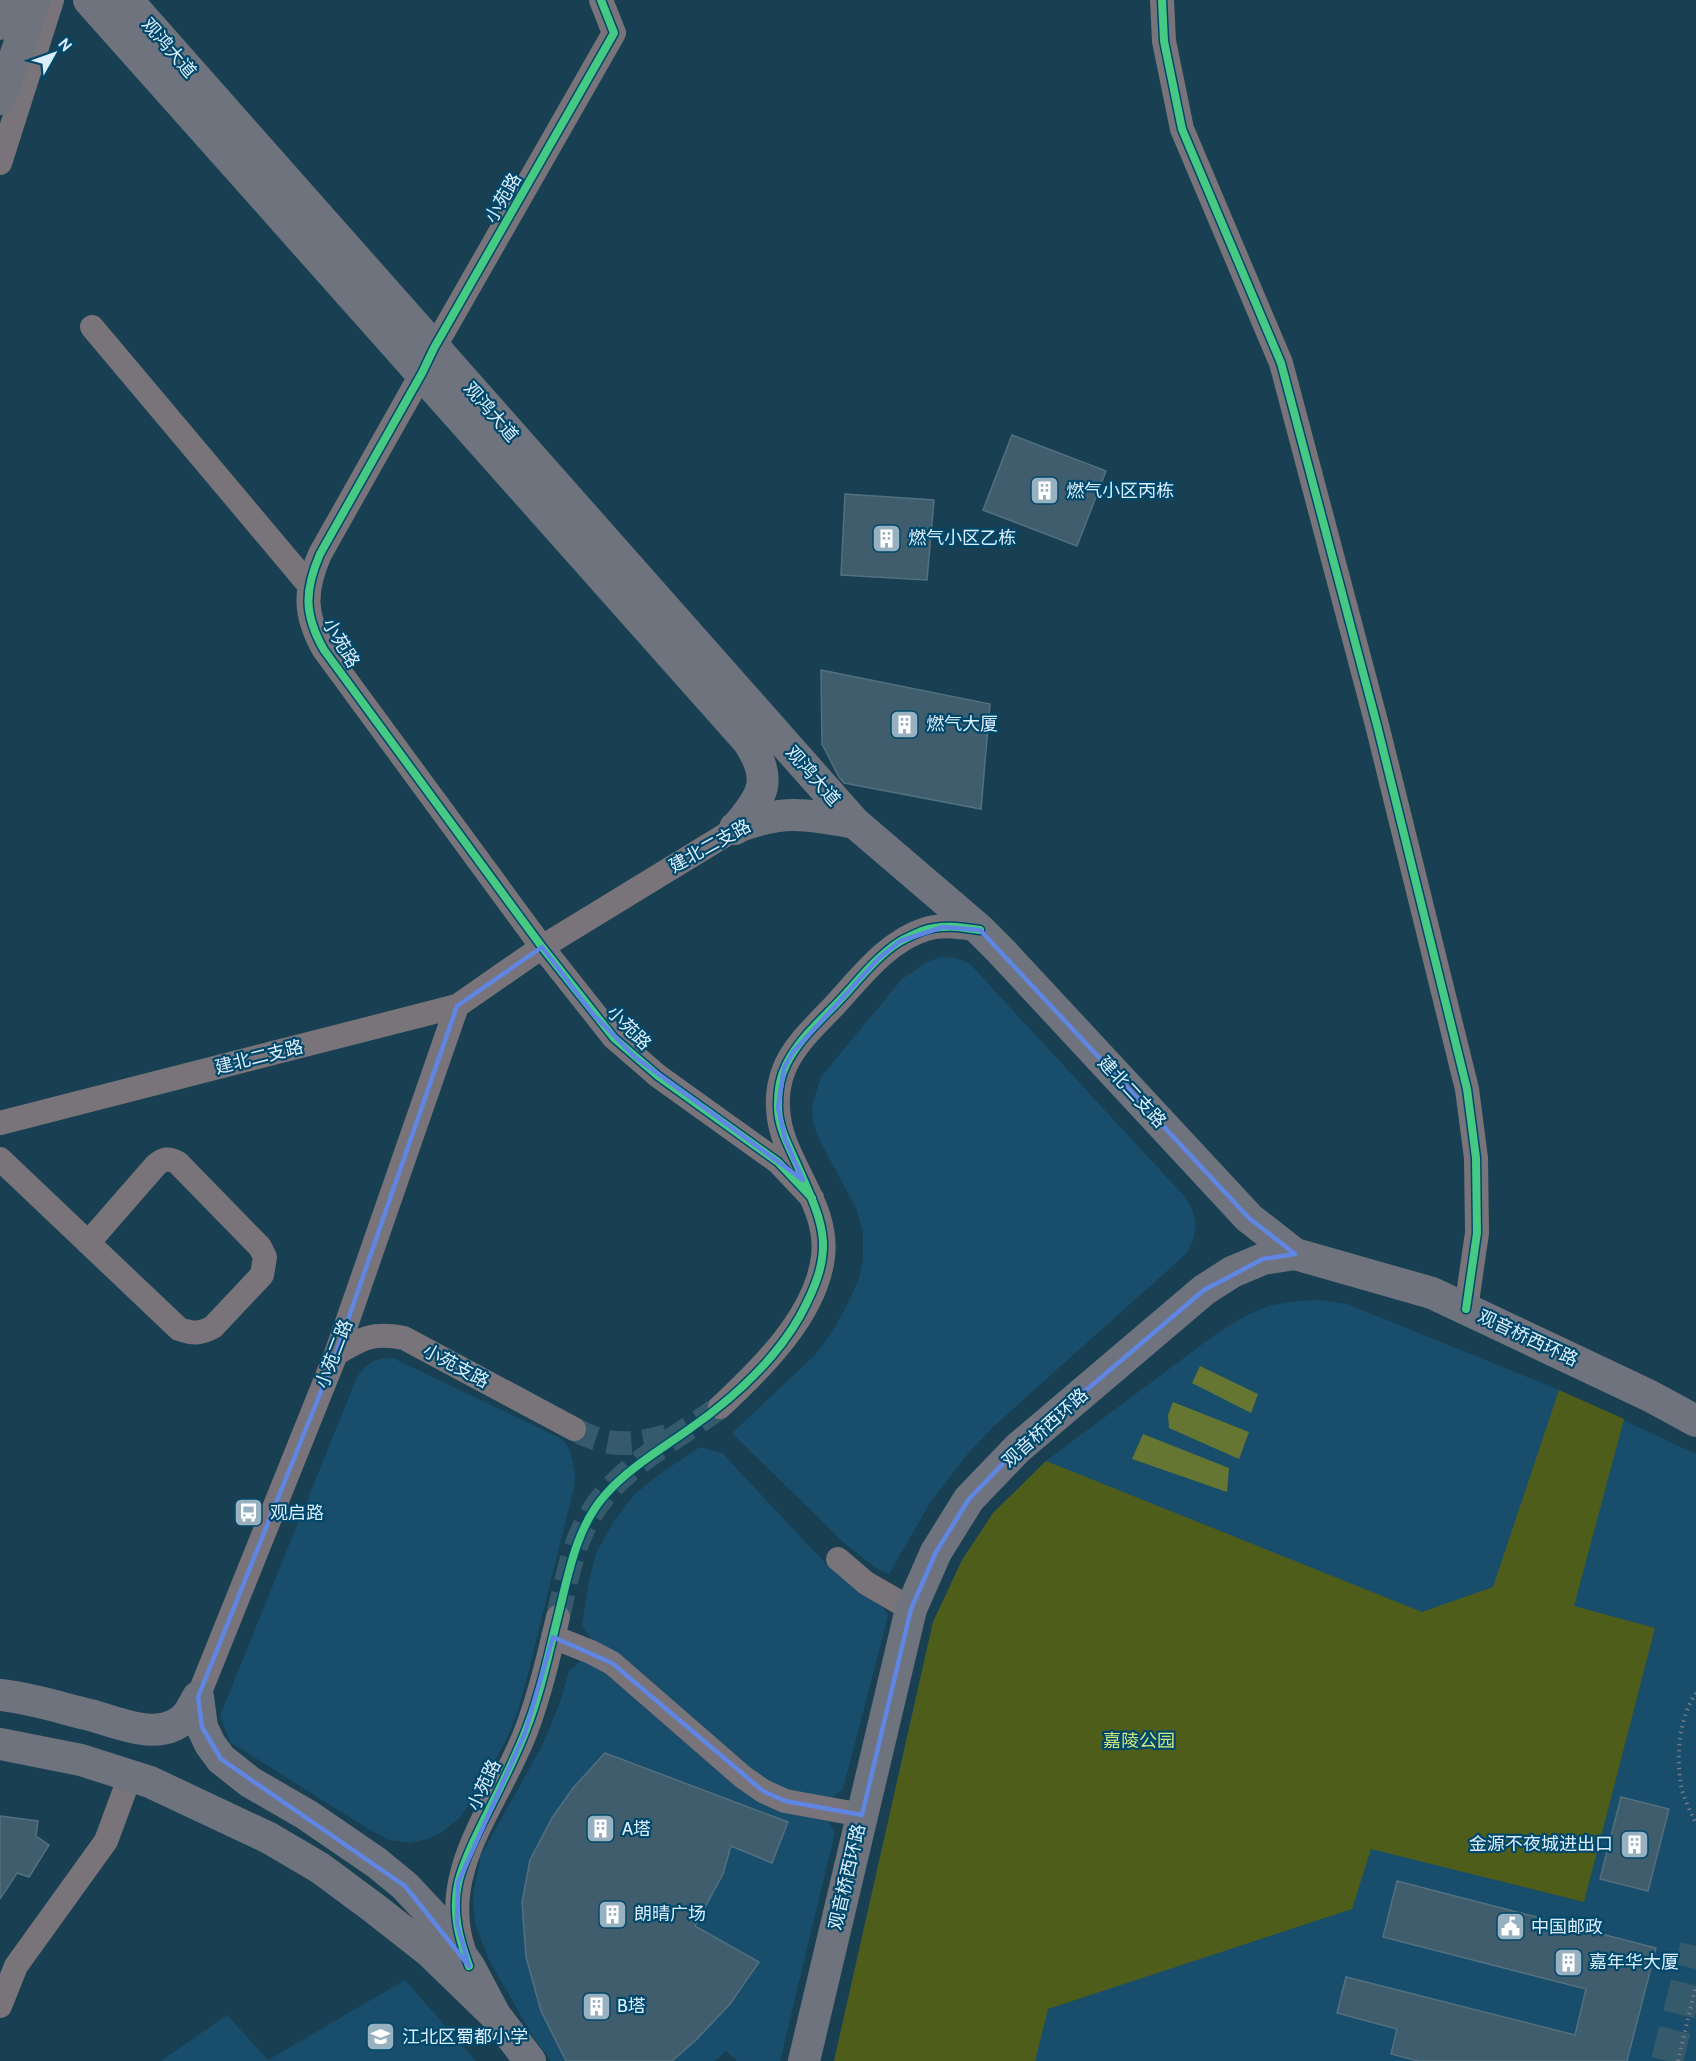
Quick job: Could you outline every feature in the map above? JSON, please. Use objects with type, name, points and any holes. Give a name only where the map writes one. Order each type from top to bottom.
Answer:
[{"type":"main road","points":[[0,24],[9,0]]},
{"type":"main road","points":[[0,99],[35,0]]},
{"type":"main road","name":"观鸿大道","points":[[88,0],[428,361],[855,823]]},
{"type":"main road","name":"观鸿大道","points":[[127,0],[748,741],[759,757],[764,775],[762,792],[754,807],[735,829]]},
{"type":"main road","name":"建北二支路","points":[[735,829],[759,819],[782,814],[808,814],[855,823],[980,930],[1249,1218],[1295,1254]]},
{"type":"main road","name":"观音桥西环路","points":[[804,2061],[911,1609],[936,1552],[969,1499],[1018,1448],[1204,1290],[1232,1272],[1263,1259],[1295,1254],[1432,1293],[1650,1396],[1696,1421]]},
{"type":"main road","points":[[1650,1396],[1696,1399]]},
{"type":"main road","points":[[2,1695],[144,1730],[158,1729],[176,1723],[188,1714],[198,1697]]},
{"type":"main road","points":[[198,1697],[202,1727],[210,1744],[221,1759],[250,1782],[307,1815],[347,1842],[405,1886],[434,1917],[469,1966]]},
{"type":"main road","points":[[0,1744],[81,1760],[150,1782],[250,1829],[320,1868],[430,1952],[495,2015]]},
{"type":"main road","name":"小苑路","points":[[469,1966],[495,2015],[530,2061]]},
{"type":"street","points":[[0,163],[52,0]]},
{"type":"street","name":"小苑路","points":[[601,0],[614,33],[320,554],[309,585],[310,619],[314,634],[324,650],[542,947],[614,1038],[658,1076],[778,1162],[812,1198]]},
{"type":"street","points":[[1162,0],[1164,40],[1182,129],[1281,363],[1377,725],[1467,1089],[1476,1158],[1477,1233],[1466,1309]]},
{"type":"street","points":[[92,327],[309,585]]},
{"type":"street","name":"建北二支路","points":[[0,1123],[457,1006],[542,947],[735,829]]},
{"type":"street","name":"小苑路","points":[[720,1407],[776,1351],[788,1335],[811,1295],[823,1257],[824,1238],[820,1219],[785,1139],[777,1107],[784,1068],[805,1037],[878,959],[900,941],[926,930],[943,927],[980,930]]},
{"type":"street","name":"小苑二路","points":[[198,1697],[336,1354],[457,1006]]},
{"type":"street","points":[[0,1159],[88,1243],[179,1329],[192,1333],[203,1332],[213,1327],[262,1275],[265,1257],[260,1247],[178,1163],[171,1159],[163,1159],[156,1165],[88,1243]]},
{"type":"street","name":"小苑支路","points":[[336,1354],[359,1340],[373,1335],[404,1338],[574,1429]]},
{"type":"street","points":[[838,1559],[866,1583],[911,1609]]},
{"type":"street","name":"小苑路","points":[[469,1966],[457,1924],[458,1883],[465,1859],[525,1733],[539,1692],[555,1627],[612,1664],[742,1777],[763,1791],[786,1801],[862,1815]]},
{"type":"street","points":[[0,2006],[16,1966],[106,1841],[130,1776]]},
{"type":"path","points":[[1696,1693],[1690,1702],[1678,1743],[1681,1786],[1696,1824]]},
{"type":"path","points":[[1678,2061],[1696,1985]]},
{"type":"highlighted area","points":[[943,927],[980,930],[1249,1218],[1295,1254],[1263,1259],[1204,1290],[1018,1448],[969,1499],[936,1552],[911,1609],[862,1815],[785,1801],[763,1791],[612,1663],[553,1637],[525,1733],[458,1883],[457,1924],[469,1966],[405,1886],[221,1759],[202,1727],[198,1697],[336,1354],[457,1006],[542,947],[593,1014],[635,1057],[803,1180],[785,1139],[778,1107],[784,1068],[793,1052],[878,959],[900,941]]},
{"type":"shaded area","points":[[941,957],[957,958],[970,964],[1184,1196],[1192,1209],[1196,1224],[1193,1240],[1187,1253],[994,1426],[970,1451],[930,1503],[889,1574],[876,1568],[843,1542],[732,1433],[816,1354],[832,1332],[858,1281],[863,1260],[863,1233],[856,1208],[818,1137],[813,1122],[812,1106],[821,1077],[902,979],[927,962]]},
{"type":"shaded area","points":[[1321,1300],[1347,1304],[1559,1390],[1696,1454],[1696,2061],[834,2061],[933,1622],[962,1560],[993,1513],[1046,1461],[1216,1334],[1245,1316],[1268,1306]]},
{"type":"shaded area","points":[[384,1358],[395,1359],[558,1437],[565,1442],[570,1451],[575,1474],[574,1488],[526,1681],[518,1711],[506,1740],[477,1796],[459,1818],[441,1833],[428,1839],[409,1843],[389,1840],[370,1830],[230,1742],[220,1716],[357,1377],[373,1361]]},
{"type":"shaded area","points":[[700,1447],[722,1453],[827,1565],[860,1592],[882,1605],[888,1616],[843,1789],[829,1800],[790,1792],[768,1783],[593,1641],[582,1626],[596,1553],[614,1521],[634,1495],[661,1473]]},
{"type":"shaded area","name":"朗晴广场","points":[[583,1659],[608,1672],[828,1821],[835,1832],[780,2061],[737,2061],[726,2051],[715,2061],[551,2061],[534,2038],[489,1960],[475,1924],[473,1894],[481,1855],[543,1744],[560,1702],[569,1671]]},
{"type":"shaded area","name":"江北区蜀都小学","points":[[405,1980],[476,2061],[161,2061],[227,2015],[268,2060]]},
{"type":"green space","points":[[1200,1366],[1258,1394],[1251,1413],[1192,1383]]},
{"type":"green space","name":"嘉陵公园","points":[[1559,1390],[1624,1419],[1574,1606],[1655,1628],[1584,1902],[1371,1849],[1352,1909],[1048,2009],[1035,2061],[834,2061],[933,1622],[962,1560],[993,1513],[1046,1461],[1422,1612],[1493,1587]]},
{"type":"green space","points":[[1173,1402],[1249,1432],[1239,1459],[1169,1428],[1168,1415]]},
{"type":"green space","points":[[1143,1434],[1229,1468],[1227,1492],[1132,1459]]},
{"type":"building","name":"燃气小区丙栋","points":[[1012,435],[1106,471],[1077,546],[983,510]]},
{"type":"building","name":"燃气小区乙栋","points":[[845,494],[934,500],[927,580],[841,575]]},
{"type":"building","name":"燃气大厦","points":[[821,670],[990,704],[981,809],[844,783],[822,744]]},
{"type":"building","name":"朗晴广场","points":[[605,1753],[788,1822],[772,1863],[731,1846],[723,1874],[695,1926],[759,1962],[730,2004],[696,2040],[672,2061],[566,2061],[541,2011],[526,1957],[522,1902],[530,1860],[552,1818],[573,1788]]},
{"type":"building","name":"金源不夜城进出口","points":[[1621,1797],[1669,1809],[1648,1891],[1600,1879]]},
{"type":"building","points":[[0,1816],[38,1821],[36,1836],[49,1845],[29,1877],[17,1873],[0,1899]]},
{"type":"building","name":"嘉年华大厦","points":[[1397,1881],[1656,1948],[1627,2061],[1418,2061],[1391,2054],[1397,2029],[1337,2013],[1346,1977],[1575,2035],[1586,1989],[1383,1937]]},
{"type":"tunnel","points":[[558,1617],[570,1565],[579,1540],[590,1516],[602,1499],[632,1468],[720,1407]]},
{"type":"tunnel","points":[[574,1429],[599,1440],[621,1443],[633,1443],[670,1435]]},
{"type":"tunnel","points":[[1667,2061],[1696,1946]]},
{"type":"cycle path","points":[[601,0],[614,33],[434,348],[320,554],[311,580],[308,603],[317,637],[324,650],[542,947],[614,1038],[658,1076],[778,1162],[812,1198]]},
{"type":"cycle path","points":[[1162,0],[1164,41],[1182,129],[1281,363],[1377,725],[1467,1089],[1476,1158],[1477,1233],[1466,1309]]},
{"type":"cycle path","points":[[469,1966],[456,1916],[456,1895],[460,1877],[464,1863],[531,1716],[575,1550],[588,1520],[606,1494],[625,1476],[720,1406],[750,1379],[778,1349],[800,1316],[812,1292],[823,1253],[822,1236],[813,1202],[785,1138],[779,1118],[779,1088],[786,1065],[810,1031],[875,962],[899,942],[936,927],[980,930]]},
{"type":"place","name":"燃气小区丙栋","points":[[1045,491]]},
{"type":"place","name":"燃气小区乙栋","points":[[887,538]]},
{"type":"place","name":"燃气大厦","points":[[905,724]]},
{"type":"place","name":"观启路","points":[[249,1513]]},
{"type":"place","name":"A塔","points":[[601,1829]]},
{"type":"place","name":"金源不夜城进出口","points":[[1634,1844]]},
{"type":"place","name":"朗晴广场","points":[[613,1914]]},
{"type":"place","name":"中国邮政","points":[[1510,1927]]},
{"type":"place","name":"嘉年华大厦","points":[[1568,1962]]},
{"type":"place","name":"B塔","points":[[596,2006]]},
{"type":"place","name":"江北区蜀都小学","points":[[381,2037]]}]
